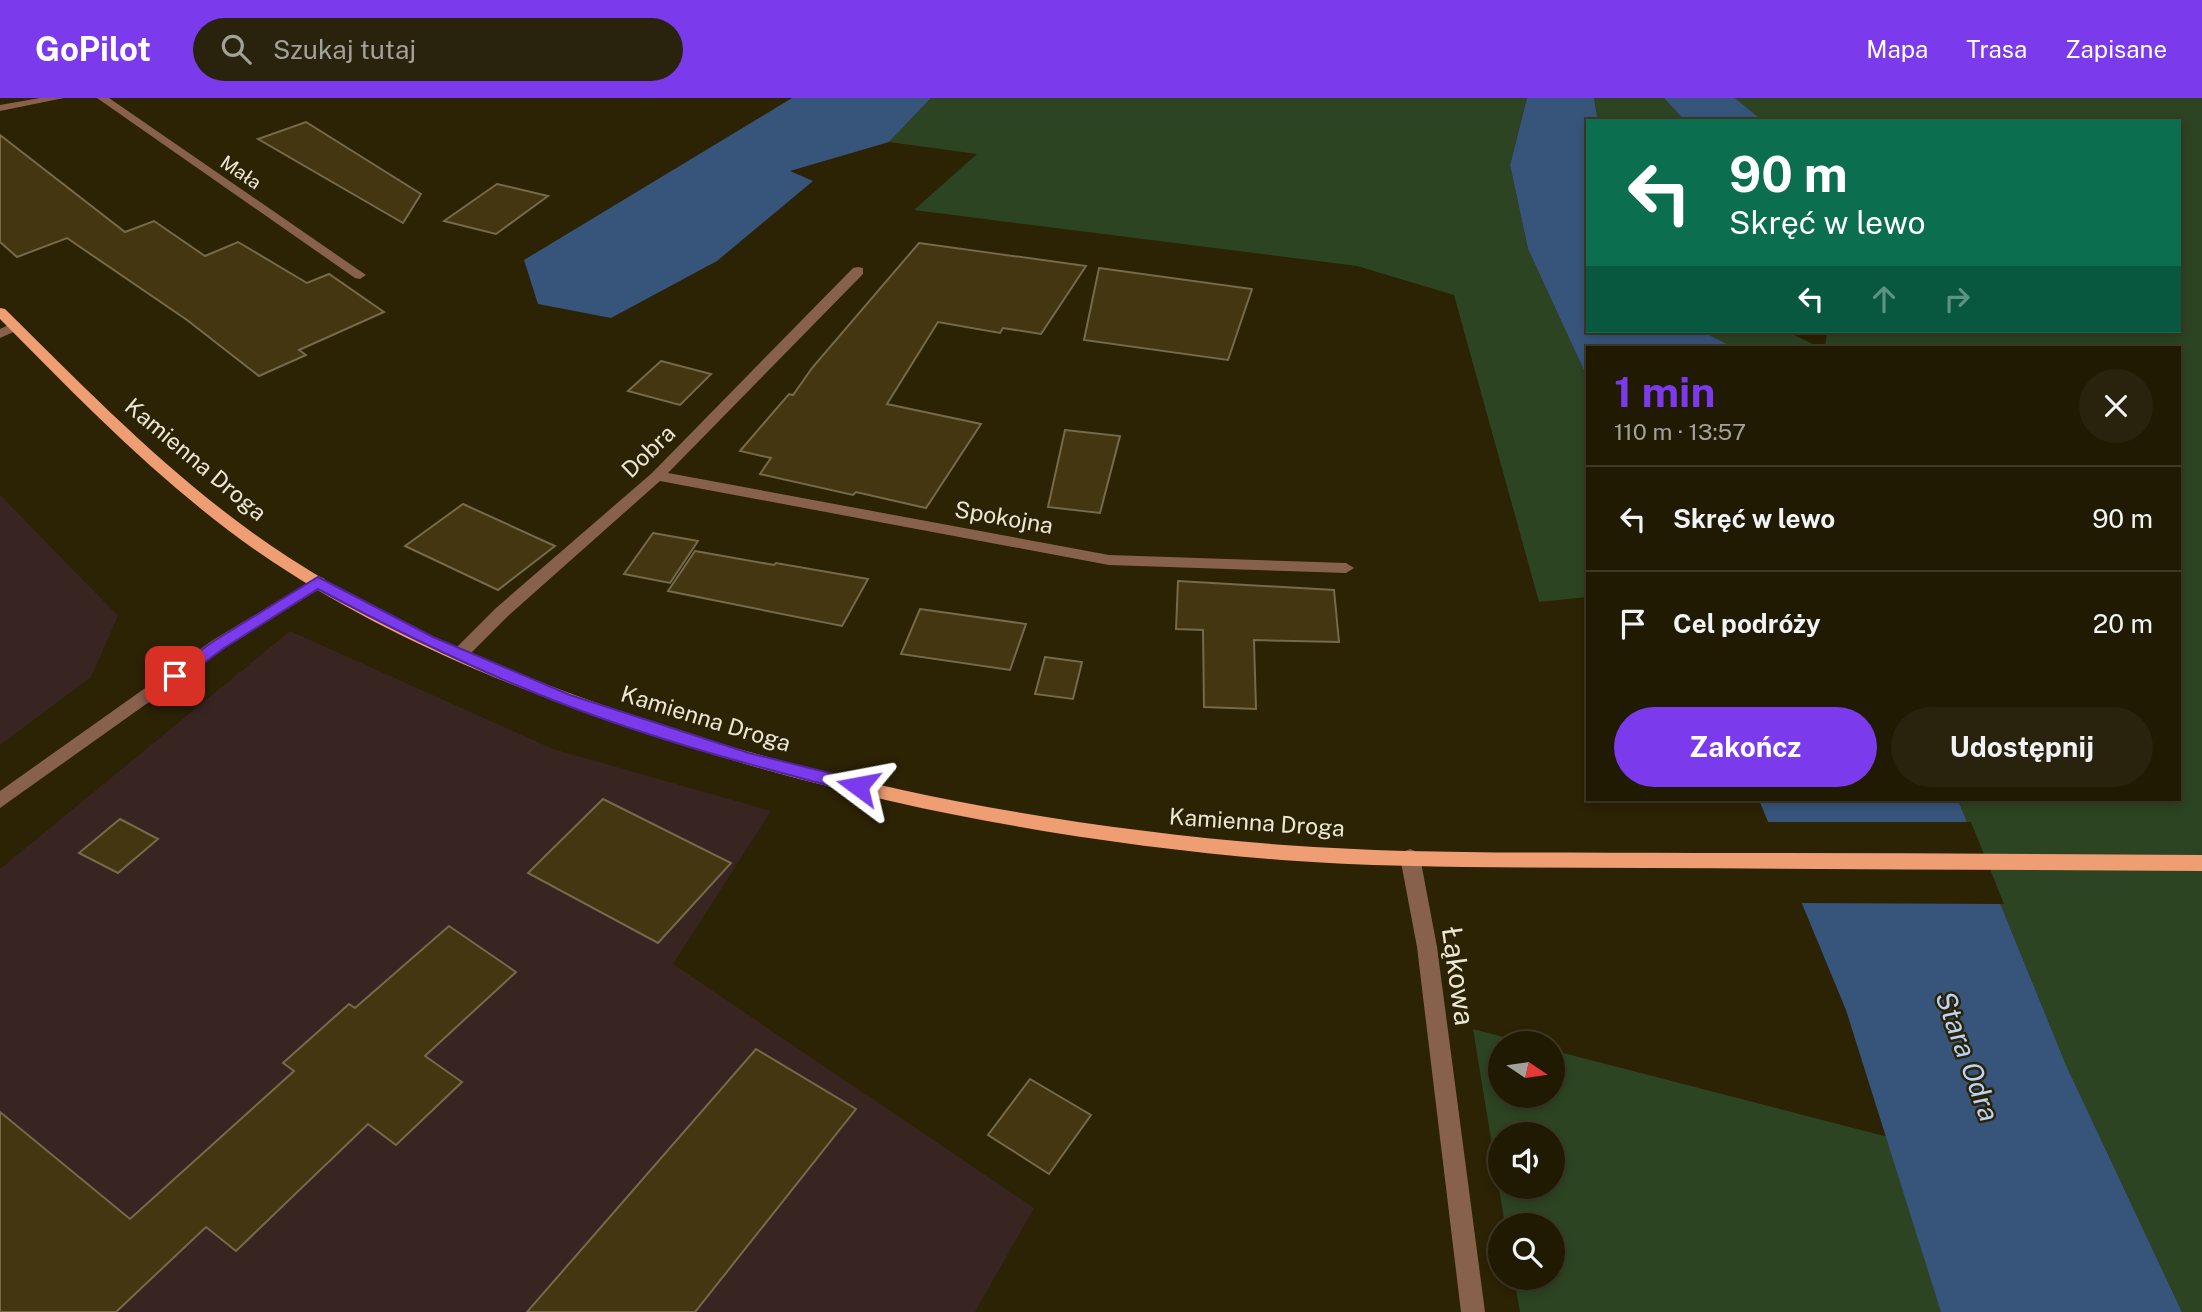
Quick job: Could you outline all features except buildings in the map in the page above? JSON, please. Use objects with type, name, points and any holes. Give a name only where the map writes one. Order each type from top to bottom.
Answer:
[{"type":"main road","name":"Kamienna Droga","points":[[0,312],[7,330],[173,478],[214,512],[318,582],[365,609],[565,699],[761,762],[900,796],[1115,834],[1270,851],[1520,860],[2202,863]]},
{"type":"street","points":[[0,108],[59,98]]},
{"type":"street","name":"Mała","points":[[102,98],[360,275]]},
{"type":"street","name":"Dobra","points":[[460,654],[502,612],[657,476],[858,271]]},
{"type":"street","name":"Spokojna","points":[[657,476],[1109,560],[1346,568]]},
{"type":"street","points":[[0,801],[219,644],[318,582]]},
{"type":"street","name":"Łąkowa","points":[[1410,857],[1427,947],[1473,1312]]},
{"type":"shaded area","points":[[0,495],[118,616],[91,677],[0,745]]},
{"type":"shaded area","points":[[290,631],[553,749],[771,811],[673,964],[1034,1208],[975,1312],[0,1312],[0,869]]},
{"type":"green space","points":[[931,98],[1527,98],[1510,165],[1528,249],[1586,375],[1586,597],[1539,602],[1454,295],[1357,266],[914,210],[977,154],[889,142]]},
{"type":"green space","points":[[1594,98],[1664,98],[1683,119],[1601,119],[1597,116]]},
{"type":"green space","points":[[1735,98],[2202,98],[2202,1312],[2182,1312],[2066,1065],[1958,801],[2181,801],[2181,346],[1825,346],[1827,333],[2181,333],[2181,119],[1761,119]]},
{"type":"green space","points":[[1705,333],[1790,333],[1817,346],[1731,346]]},
{"type":"green space","points":[[1473,1029],[1488,1033],[1488,1108],[1565,1108],[1565,1053],[1919,1145],[1989,1312],[1520,1312],[1516,1290],[1565,1290],[1565,1213],[1503,1213],[1501,1199],[1565,1199],[1565,1122],[1488,1122]]},
{"type":"water","points":[[792,98],[931,98],[889,142],[790,171],[813,181],[717,261],[611,318],[538,304],[524,260]]},
{"type":"water","points":[[1527,98],[1594,98],[1597,116],[1601,119],[1586,119],[1586,333],[1705,333],[1731,346],[1586,346],[1586,375],[1528,249],[1510,165]]},
{"type":"water","points":[[1664,98],[1735,98],[1761,119],[1683,119]]},
{"type":"water","name":"Stara Odra","points":[[1759,801],[1958,801],[2066,1065],[2182,1312],[1941,1312],[1846,1010]]},
{"type":"pier","points":[[1764,822],[1971,822],[2004,904],[1798,903]]},
{"type":"route","points":[[175,676],[219,644],[318,582],[428,641],[565,699],[748,759],[858,786]]}]
